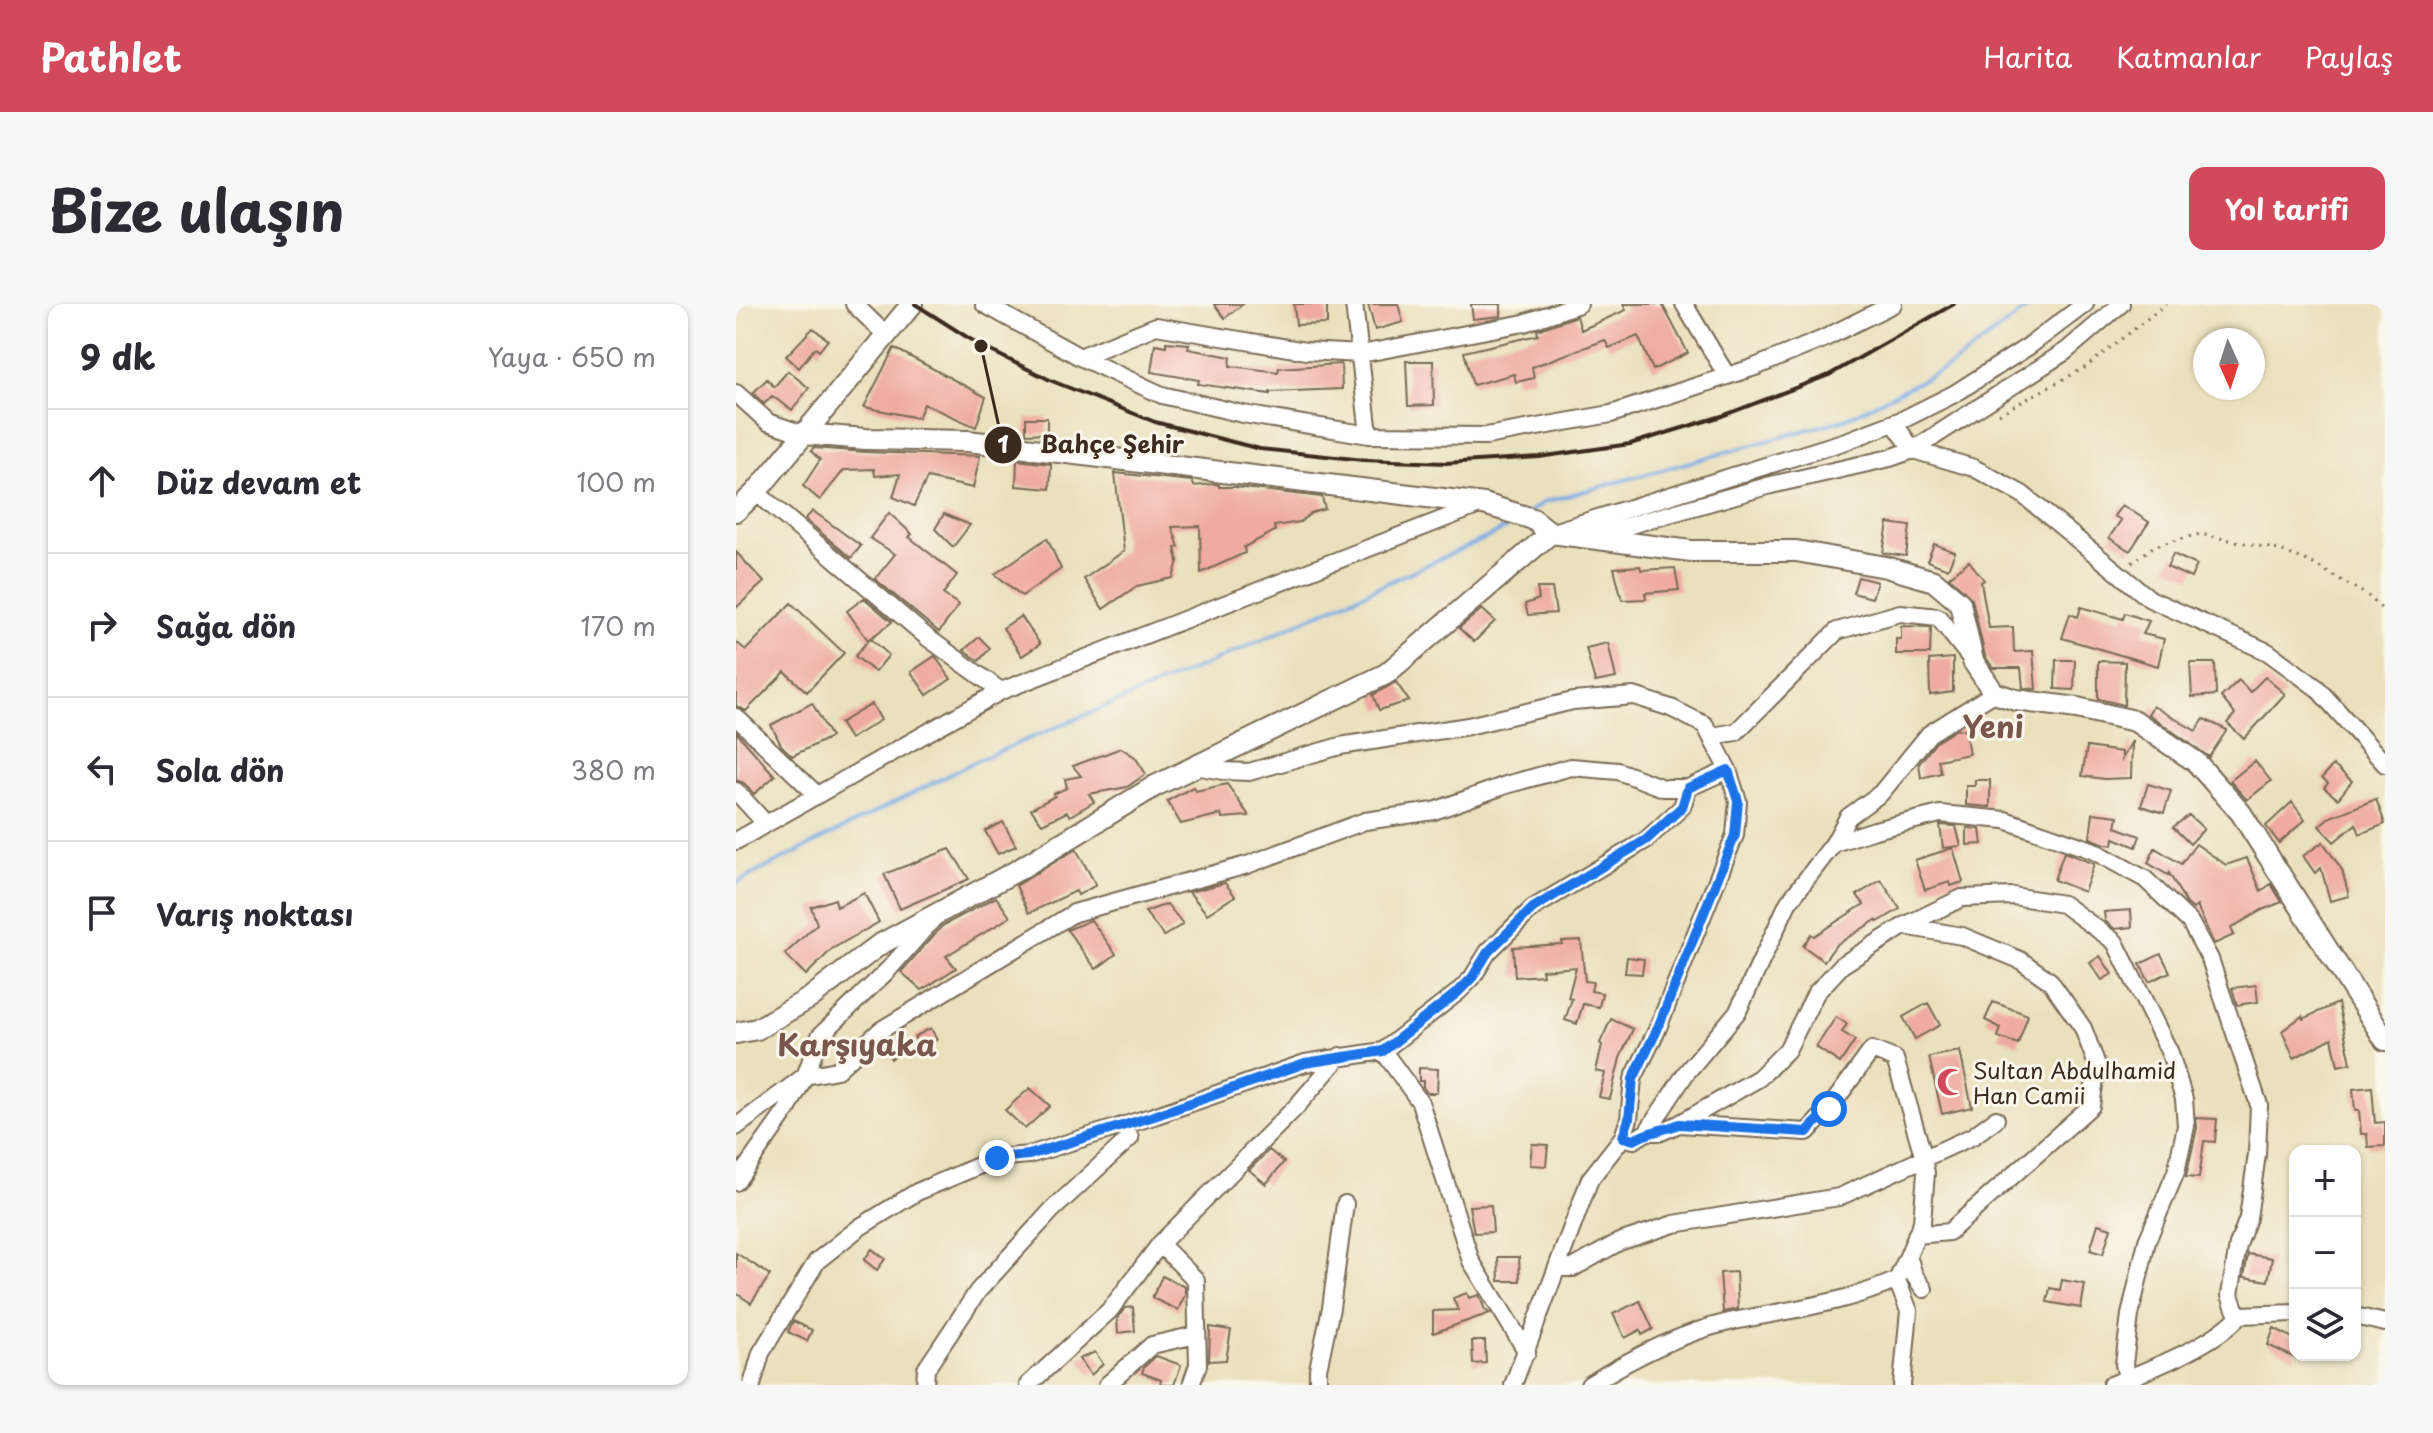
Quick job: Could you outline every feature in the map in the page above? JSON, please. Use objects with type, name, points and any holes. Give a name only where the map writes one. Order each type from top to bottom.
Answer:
[{"type":"street","points":[[854,304],[887,336]]},
{"type":"street","points":[[736,511],[756,492],[912,304]]},
{"type":"street","points":[[984,304],[1080,357],[1162,395],[1243,414],[1369,435],[1486,436],[1611,414],[1727,376],[1823,339],[1893,304]]},
{"type":"street","points":[[1354,304],[1369,435]]},
{"type":"street","points":[[1080,357],[1156,326],[1306,351],[1361,354],[1524,323],[1579,304]]},
{"type":"street","points":[[1684,304],[1727,376]]},
{"type":"street","points":[[736,1033],[757,1029],[810,998],[879,945],[1018,870],[1155,786],[1386,674],[1551,533],[1846,441],[1894,423],[1954,394],[2029,346],[2085,304]]},
{"type":"street","points":[[1551,533],[1606,532],[1771,485],[1913,450],[2066,351],[2121,304]]},
{"type":"street","points":[[736,393],[768,422],[803,434],[968,441],[1490,505],[1533,519],[1551,533],[1691,551],[1796,551],[1886,567],[1934,581],[1960,603],[1973,661]]},
{"type":"street","points":[[1894,423],[1913,450],[1974,468],[2022,494],[2150,599],[2268,652],[2317,688],[2385,764]]},
{"type":"street","points":[[756,492],[928,638],[1001,691]]},
{"type":"street","points":[[736,841],[1001,691],[1490,505]]},
{"type":"street","points":[[1712,736],[1736,732],[1837,631],[1900,613],[1938,617],[1994,693],[2016,700],[2077,708],[2135,721],[2196,762],[2241,813],[2385,1040]]},
{"type":"street","points":[[1623,1137],[1634,1140],[1647,1132],[1686,1073],[1738,1011],[1788,903],[1834,843],[1848,817],[1881,793],[1929,734],[1994,693]]},
{"type":"street","points":[[1195,766],[1249,772],[1340,746],[1468,726],[1573,701],[1634,696],[1671,708],[1705,725],[1712,736],[1738,801],[1735,835],[1657,1030],[1633,1079],[1629,1119],[1623,1137],[1590,1179],[1513,1385]]},
{"type":"street","points":[[736,717],[817,795]]},
{"type":"street","points":[[736,1127],[805,1076],[837,1070],[881,1030],[1074,913],[1247,865],[1365,821],[1434,811],[1506,785],[1571,767],[1618,771],[1663,788],[1688,788],[1728,770]]},
{"type":"street","points":[[752,1385],[761,1353],[817,1261],[860,1227],[917,1192],[997,1158],[1029,1155],[1305,1063],[1383,1051],[1458,992],[1472,978],[1488,952],[1533,908],[1646,840],[1682,807],[1688,788]]},
{"type":"street","points":[[736,791],[766,824]]},
{"type":"street","points":[[1834,843],[1940,814],[2005,820],[2092,850],[2118,864],[2145,879],[2190,922],[2210,959],[2259,1105],[2257,1154],[2248,1218],[2238,1245],[2230,1295],[2240,1315]]},
{"type":"street","points":[[1647,1132],[1661,1132],[1679,1124],[1759,1078],[1787,1050],[1816,993],[1842,965],[1904,926],[1962,898],[2013,896],[2063,904],[2115,942],[2170,1053],[2184,1099],[2186,1126],[2176,1172],[2147,1241],[2119,1382]]},
{"type":"street","points":[[736,1182],[787,1110],[805,1076],[820,1036],[889,969],[937,914]]},
{"type":"street","points":[[1904,926],[1962,936],[2020,960],[2050,981],[2083,1028],[2097,1065],[2091,1106],[1949,1232],[1916,1235]]},
{"type":"street","points":[[1589,1385],[1634,1356],[1726,1323],[1868,1294],[1897,1280],[1922,1222],[1926,1173],[1895,1059],[1872,1050],[1829,1109],[1807,1132],[1679,1124]]},
{"type":"street","points":[[1383,1051],[1420,1102],[1471,1261],[1527,1352]]},
{"type":"street","points":[[1028,1385],[1110,1310],[1160,1244],[1296,1107],[1340,1056]]},
{"type":"street","points":[[1557,1268],[1573,1268],[1619,1242],[1674,1224],[1839,1197],[1973,1136],[1996,1119]]},
{"type":"street","points":[[925,1385],[926,1369],[978,1291],[1052,1210],[1130,1138],[1124,1125]]},
{"type":"street","points":[[1318,1385],[1345,1204]]},
{"type":"street","points":[[1160,1244],[1196,1280],[1198,1365],[1191,1385]]},
{"type":"street","points":[[1908,1256],[1914,1275],[1924,1289]]},
{"type":"street","points":[[1897,1280],[1909,1311],[1902,1385]]},
{"type":"street","points":[[2119,1382],[2165,1363],[2231,1325],[2240,1315],[2289,1313]]},
{"type":"street","points":[[2361,1317],[2385,1323]]},
{"type":"street","points":[[1107,1385],[1152,1345],[1196,1335]]},
{"type":"path","points":[[1976,411],[1987,417],[2001,414],[2086,367],[2166,304]]},
{"type":"path","points":[[2119,573],[2154,546],[2200,534],[2279,550],[2310,562],[2367,595],[2385,612]]},
{"type":"building","points":[[1214,304],[1243,304],[1225,318]]},
{"type":"building","points":[[1294,304],[1327,304],[1327,324],[1296,325]]},
{"type":"building","points":[[1368,304],[1398,304],[1403,322],[1375,330]]},
{"type":"building","points":[[1471,304],[1501,304],[1501,316],[1473,319]]},
{"type":"building","points":[[1623,304],[1662,304],[1688,353],[1653,370],[1638,336],[1609,348],[1605,340],[1532,367],[1534,378],[1516,382],[1514,374],[1473,385],[1464,352],[1538,335],[1537,330],[1577,316],[1581,330],[1626,310]]},
{"type":"building","points":[[813,328],[828,340],[819,351],[815,348],[799,368],[786,356]]},
{"type":"building","points":[[1166,342],[1189,344],[1188,349],[1231,357],[1230,366],[1278,372],[1279,368],[1341,364],[1342,389],[1270,394],[1198,384],[1199,380],[1151,372],[1155,344],[1166,346]]},
{"type":"building","points":[[894,348],[986,397],[976,427],[924,404],[918,418],[864,407]]},
{"type":"building","points":[[1406,361],[1433,361],[1434,405],[1408,406]]},
{"type":"building","points":[[788,371],[809,388],[792,410],[772,396],[764,404],[753,393],[767,379],[774,387]]},
{"type":"building","points":[[1026,418],[1047,418],[1047,433],[1026,434]]},
{"type":"building","points":[[813,448],[980,456],[973,488],[927,478],[914,506],[893,497],[900,474],[875,476],[874,469],[844,470],[820,500],[803,486],[820,460],[811,451]]},
{"type":"building","points":[[1017,460],[1051,464],[1050,489],[1016,486]]},
{"type":"building","points":[[1115,473],[1192,481],[1194,486],[1215,484],[1219,487],[1322,497],[1325,509],[1311,513],[1300,522],[1274,526],[1275,531],[1244,547],[1245,553],[1201,573],[1200,526],[1172,527],[1179,547],[1175,548],[1178,561],[1173,578],[1137,586],[1103,609],[1084,579],[1124,551]]},
{"type":"building","points":[[2122,505],[2149,522],[2130,551],[2109,538],[2121,520],[2114,516]]},
{"type":"building","points":[[813,511],[861,546],[851,558],[805,519]]},
{"type":"building","points":[[889,513],[912,534],[909,537],[957,575],[943,594],[959,605],[939,632],[875,579],[895,554],[870,538]]},
{"type":"building","points":[[944,514],[970,525],[953,547],[935,529]]},
{"type":"building","points":[[1888,523],[1910,526],[1906,556],[1883,553]]},
{"type":"building","points":[[1047,538],[1061,569],[1022,596],[995,574]]},
{"type":"building","points":[[1934,544],[1955,552],[1948,569],[1927,561]]},
{"type":"building","points":[[736,552],[764,582],[736,608]]},
{"type":"building","points":[[2173,554],[2197,565],[2191,578],[2167,567]]},
{"type":"building","points":[[1969,561],[1984,580],[1981,582],[1989,628],[2013,627],[2014,652],[2033,651],[2036,689],[2023,688],[2021,668],[1993,668],[1985,656],[1972,599],[1949,577]]},
{"type":"building","points":[[1640,566],[1641,570],[1675,568],[1679,590],[1645,593],[1646,599],[1622,600],[1614,568]]},
{"type":"building","points":[[1858,577],[1877,582],[1872,598],[1853,593]]},
{"type":"building","points":[[1537,588],[1552,588],[1556,613],[1528,615],[1525,604],[1539,599]]},
{"type":"building","points":[[864,598],[892,622],[868,640],[847,611]]},
{"type":"building","points":[[791,603],[844,653],[807,692],[785,672],[746,711],[736,706],[736,642],[746,650]]},
{"type":"building","points":[[2081,607],[2123,619],[2125,613],[2149,621],[2143,634],[2164,639],[2158,666],[2062,638],[2070,614],[2078,617]]},
{"type":"building","points":[[1482,609],[1495,621],[1474,642],[1459,628]]},
{"type":"building","points":[[1021,616],[1040,644],[1022,656],[1003,628]]},
{"type":"building","points":[[1901,626],[1931,627],[1930,654],[1896,654],[1896,639],[1901,639]]},
{"type":"building","points":[[979,637],[990,648],[979,661],[964,650]]},
{"type":"building","points":[[870,638],[889,655],[875,672],[855,656]]},
{"type":"building","points":[[1608,643],[1616,678],[1595,682],[1586,648]]},
{"type":"building","points":[[935,656],[951,679],[927,695],[911,672]]},
{"type":"building","points":[[1953,658],[1953,692],[1930,695],[1929,660]]},
{"type":"building","points":[[2056,660],[2075,660],[2074,690],[2055,689]]},
{"type":"building","points":[[2098,661],[2125,662],[2124,705],[2098,699]]},
{"type":"building","points":[[2190,663],[2215,663],[2216,695],[2192,697]]},
{"type":"building","points":[[2265,677],[2285,694],[2244,739],[2227,723],[2235,714],[2221,697],[2239,680],[2250,692]]},
{"type":"building","points":[[1396,682],[1409,701],[1379,710],[1373,695]]},
{"type":"building","points":[[812,703],[831,737],[792,756],[781,745],[771,725]]},
{"type":"building","points":[[872,704],[881,720],[850,739],[840,723]]},
{"type":"building","points":[[2153,706],[2196,731],[2204,719],[2227,730],[2209,757],[2148,714]]},
{"type":"building","points":[[1965,729],[1969,754],[1938,760],[1941,773],[1921,778],[1919,764],[1936,742],[1955,730]]},
{"type":"building","points":[[736,732],[775,776],[754,794],[744,783],[736,780]]},
{"type":"building","points":[[2132,741],[2131,778],[2082,776],[2087,747],[2122,752],[2122,759]]},
{"type":"building","points":[[1121,748],[1135,757],[1146,774],[1127,787],[1089,794],[1094,802],[1070,816],[1067,812],[1042,824],[1031,809],[1067,788],[1065,779],[1081,776],[1073,766]]},
{"type":"building","points":[[2255,761],[2271,781],[2247,800],[2230,781]]},
{"type":"building","points":[[2333,765],[2352,781],[2338,799],[2324,788],[2328,783],[2322,778]]},
{"type":"building","points":[[1975,780],[1990,780],[1990,807],[1966,805],[1966,786],[1975,786]]},
{"type":"building","points":[[1227,784],[1249,816],[1222,818],[1221,814],[1181,824],[1167,801],[1193,787],[1196,791]]},
{"type":"building","points":[[2148,784],[2171,791],[2164,813],[2141,806]]},
{"type":"building","points":[[2376,799],[2385,824],[2360,834],[2356,824],[2334,842],[2319,826],[2328,818]]},
{"type":"building","points":[[2292,802],[2305,820],[2279,843],[2266,826]]},
{"type":"building","points":[[2093,813],[2118,816],[2116,827],[2140,836],[2136,847],[2114,838],[2113,845],[2090,838]]},
{"type":"building","points":[[2189,815],[2204,829],[2190,844],[2173,827]]},
{"type":"building","points":[[1003,822],[1016,846],[998,854],[985,831]]},
{"type":"building","points":[[1940,825],[1956,826],[1961,846],[1943,848]]},
{"type":"building","points":[[1967,828],[1980,829],[1982,844],[1967,845]]},
{"type":"building","points":[[2323,842],[2342,870],[2349,896],[2330,901],[2321,868],[2315,873],[2303,856]]},
{"type":"building","points":[[2196,844],[2226,865],[2247,858],[2261,891],[2271,884],[2282,902],[2231,928],[2234,935],[2214,944],[2197,906],[2193,909],[2186,903],[2169,873],[2148,863],[2155,848],[2181,864]]},
{"type":"building","points":[[1953,848],[1963,882],[1951,886],[1950,882],[1925,890],[1915,860]]},
{"type":"building","points":[[950,849],[969,879],[900,909],[884,874]]},
{"type":"building","points":[[1076,849],[1096,885],[1029,913],[1016,886]]},
{"type":"building","points":[[2064,852],[2094,864],[2084,892],[2054,880]]},
{"type":"building","points":[[1881,880],[1900,909],[1836,945],[1824,961],[1803,946],[1811,934],[1814,936],[1864,904],[1857,895]]},
{"type":"building","points":[[1225,883],[1235,896],[1207,914],[1189,892]]},
{"type":"building","points":[[864,893],[879,922],[832,949],[806,975],[785,954],[817,924],[811,907],[835,899],[837,907]]},
{"type":"building","points":[[996,897],[1010,917],[946,956],[956,968],[922,990],[901,972],[942,926]]},
{"type":"building","points":[[1167,904],[1183,924],[1164,936],[1145,912]]},
{"type":"building","points":[[2131,910],[2132,927],[2115,929],[2105,921],[2104,912]]},
{"type":"building","points":[[1091,920],[1116,954],[1096,969],[1067,930]]},
{"type":"building","points":[[1581,940],[1585,981],[1593,982],[1591,991],[1602,993],[1599,1007],[1583,1004],[1577,1024],[1565,1020],[1572,999],[1568,998],[1576,967],[1542,970],[1543,975],[1515,977],[1513,947]]},
{"type":"building","points":[[2161,954],[2170,972],[2149,982],[2140,964]]},
{"type":"building","points":[[2100,956],[2112,974],[2102,980],[2090,963]]},
{"type":"building","points":[[1627,957],[1644,959],[1642,974],[1625,973]]},
{"type":"building","points":[[2256,985],[2258,1002],[2237,1005],[2232,988]]},
{"type":"building","points":[[1993,1002],[2028,1015],[2018,1044],[1998,1037],[2001,1028],[1985,1020]]},
{"type":"building","points":[[1928,1003],[1940,1025],[1915,1039],[1903,1017]]},
{"type":"building","points":[[2338,1003],[2351,1063],[2338,1066],[2332,1038],[2294,1058],[2282,1031],[2302,1016],[2303,1019]]},
{"type":"building","points":[[1836,1017],[1847,1024],[1842,1032],[1855,1040],[1840,1063],[1816,1047]]},
{"type":"building","points":[[1611,1019],[1633,1029],[1620,1058],[1610,1099],[1599,1097],[1605,1073],[1596,1071],[1600,1043]]},
{"type":"building","points":[[931,1028],[937,1040],[920,1048],[914,1037]]},
{"type":"building","points":[[897,1038],[904,1052],[891,1059],[884,1045]]},
{"type":"building","name":"Sultan Abdulhamid Han Camii","points":[[1960,1051],[1972,1107],[1942,1114],[1929,1057]]},
{"type":"building","points":[[1419,1068],[1438,1069],[1437,1093],[1427,1093],[1423,1081],[1419,1081]]},
{"type":"building","points":[[2372,1087],[2375,1123],[2385,1122],[2385,1146],[2368,1147],[2367,1134],[2361,1134],[2359,1110],[2355,1110],[2353,1089]]},
{"type":"building","points":[[1030,1088],[1050,1106],[1025,1129],[1005,1110]]},
{"type":"building","points":[[2196,1118],[2217,1119],[2215,1142],[2204,1141],[2199,1178],[2186,1177],[2197,1128]]},
{"type":"building","points":[[1532,1144],[1548,1145],[1546,1166],[1530,1165]]},
{"type":"building","points":[[1269,1150],[1284,1162],[1266,1184],[1249,1170]]},
{"type":"building","points":[[1491,1205],[1493,1232],[1474,1233],[1469,1206]]},
{"type":"building","points":[[2098,1224],[2111,1228],[2103,1254],[2090,1250]]},
{"type":"building","points":[[872,1249],[885,1259],[877,1270],[864,1260]]},
{"type":"building","points":[[736,1253],[770,1275],[751,1303],[736,1293]]},
{"type":"building","points":[[2248,1254],[2272,1258],[2268,1281],[2244,1277]]},
{"type":"building","points":[[1498,1257],[1519,1257],[1520,1281],[1499,1281]]},
{"type":"building","points":[[1736,1272],[1738,1309],[1723,1312],[1720,1273]]},
{"type":"building","points":[[1162,1276],[1185,1287],[1178,1310],[1152,1298]]},
{"type":"building","points":[[2062,1280],[2085,1284],[2081,1308],[2047,1302],[2050,1288],[2060,1290]]},
{"type":"building","points":[[1467,1293],[1469,1298],[1479,1295],[1485,1310],[1490,1313],[1433,1333],[1433,1311],[1458,1310],[1453,1298]]},
{"type":"building","points":[[1640,1301],[1653,1329],[1642,1335],[1640,1330],[1625,1338],[1613,1314]]},
{"type":"building","points":[[1133,1307],[1135,1331],[1118,1333],[1117,1319],[1125,1308]]},
{"type":"building","points":[[793,1321],[812,1330],[807,1341],[788,1332]]},
{"type":"building","points":[[1210,1327],[1231,1330],[1226,1360],[1209,1361]]},
{"type":"building","points":[[2274,1328],[2289,1336],[2289,1355],[2268,1345]]},
{"type":"building","points":[[1472,1341],[1485,1341],[1486,1363],[1473,1364]]},
{"type":"building","points":[[1095,1352],[1103,1364],[1091,1375],[1079,1359]]},
{"type":"building","points":[[1156,1356],[1181,1365],[1174,1385],[1160,1385],[1161,1380],[1142,1373]]},
{"type":"waterway","points":[[1531,511],[1545,502],[1843,420],[1952,365],[2033,304]]},
{"type":"waterway","points":[[736,883],[976,761],[1212,662],[1495,534],[1514,522]]},
{"type":"railway","points":[[915,304],[981,346],[1052,381],[1155,422],[1260,449],[1363,460],[1446,463],[1539,457],[1630,444],[1722,416],[1829,375],[1954,304]]},
{"type":"place","name":"Bahçe Şehir","points":[[981,346]]},
{"type":"place","name":"Sultan Abdulhamid Han Camii","points":[[1951,1082]]},
{"type":"district","name":"Yeni","points":[[1993,725]]},
{"type":"district","name":"Karşıyaka","points":[[857,1043]]},
{"type":"route","points":[[997,1158],[1029,1155],[1154,1116],[1305,1063],[1383,1051],[1458,992],[1472,978],[1488,952],[1533,908],[1646,840],[1682,807],[1688,788],[1728,770],[1738,801],[1735,835],[1657,1030],[1633,1079],[1629,1119],[1623,1137],[1634,1140],[1647,1132],[1661,1132],[1679,1124],[1807,1132],[1829,1109]]}]
